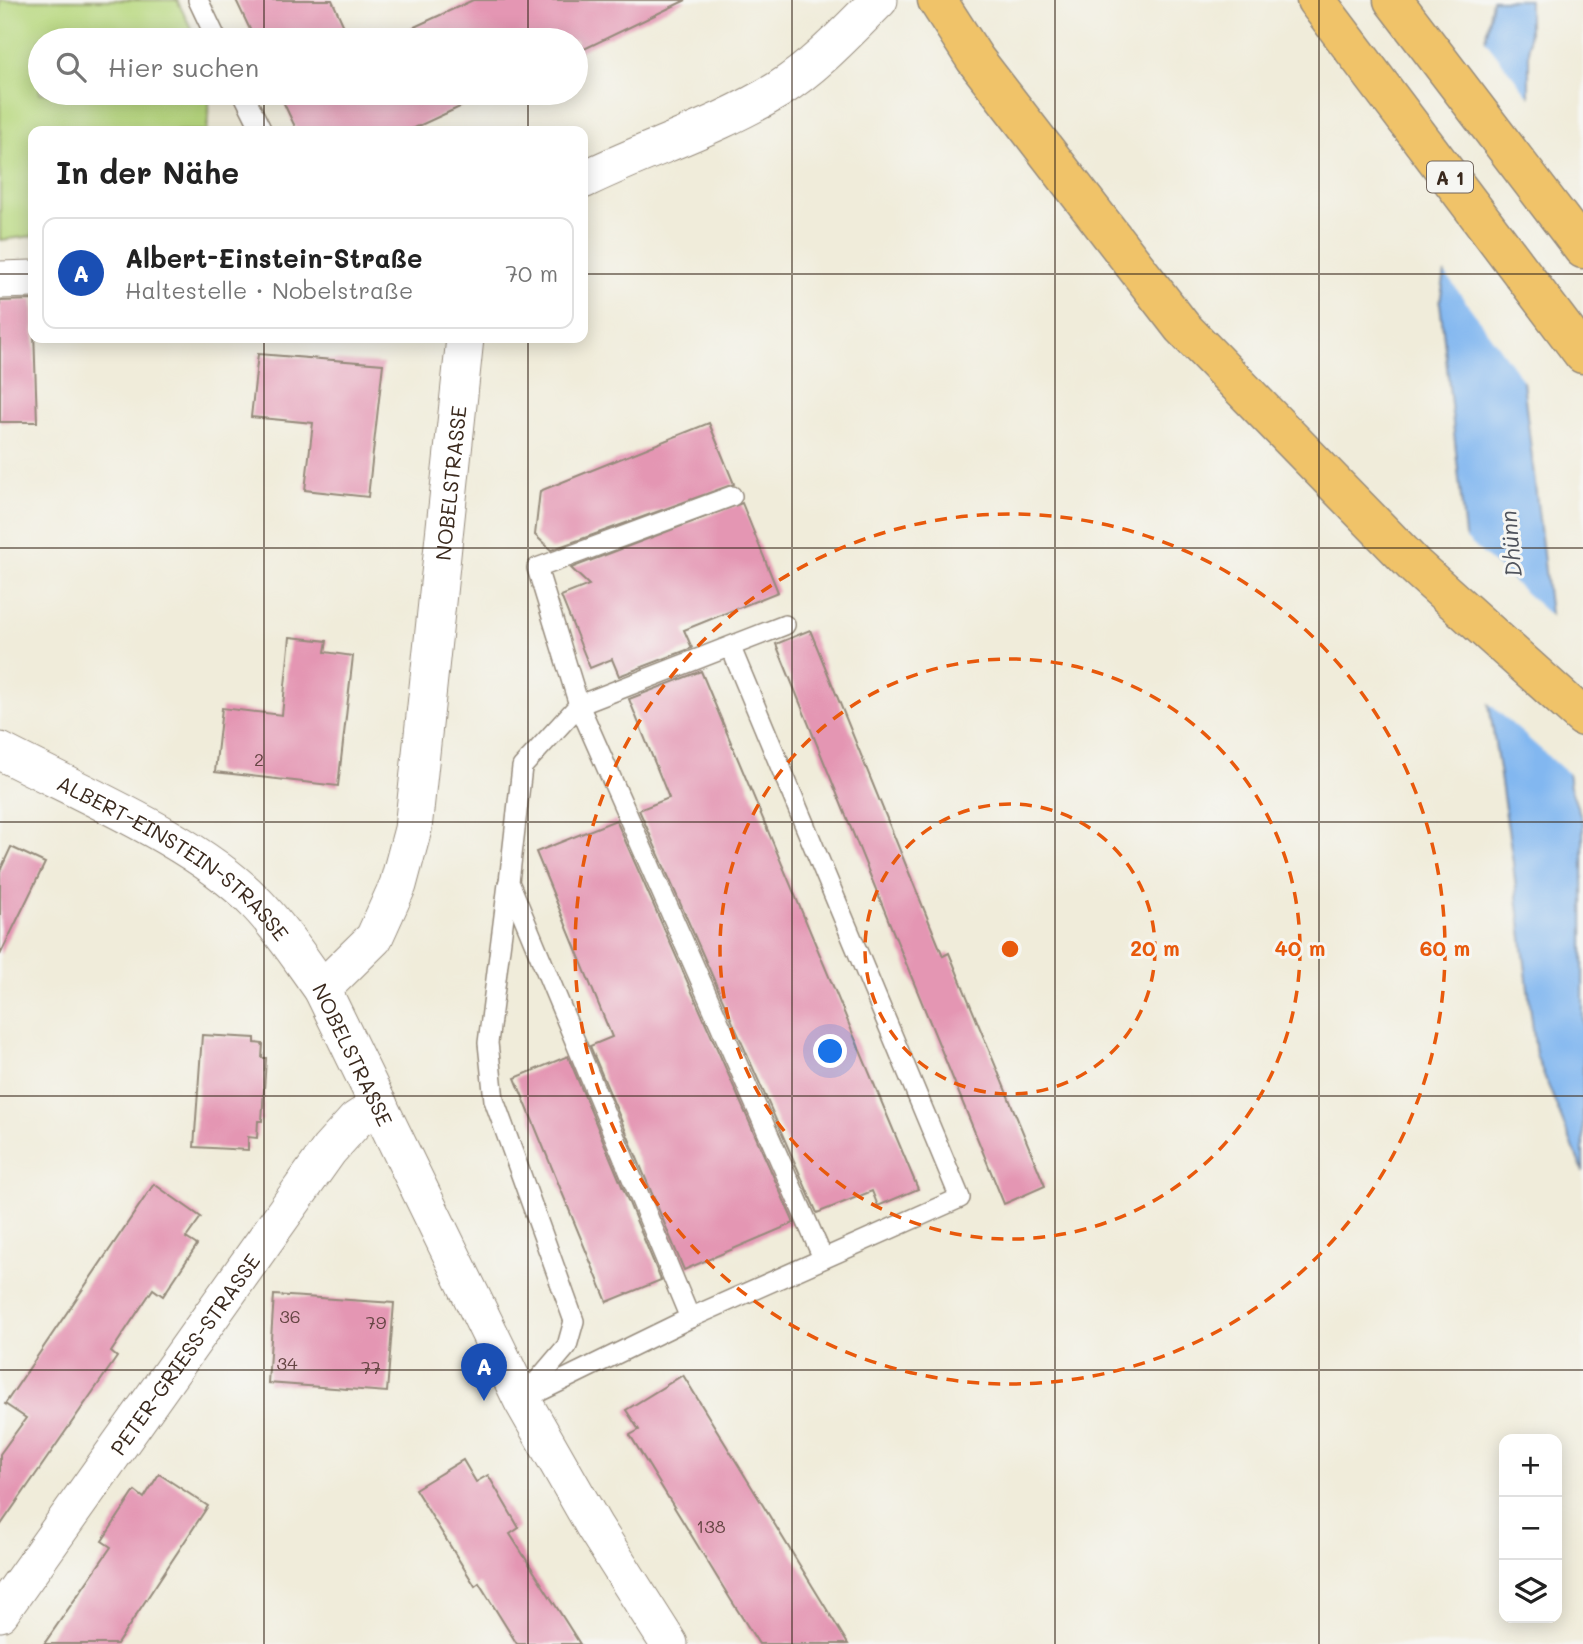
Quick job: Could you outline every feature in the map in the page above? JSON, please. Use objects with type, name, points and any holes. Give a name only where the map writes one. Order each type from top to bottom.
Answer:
[{"type":"highway","points":[[937,0],[975,59],[1182,327],[1416,567],[1583,717]]},
{"type":"highway","name":"A 1","points":[[1316,0],[1583,354]]},
{"type":"highway","points":[[1393,0],[1583,249]]},
{"type":"street","points":[[588,178],[624,160],[690,136],[781,88],[821,56],[879,0]]},
{"type":"street","points":[[0,280],[28,279]]},
{"type":"street","name":"NOBELSTRASSE","points":[[464,343],[413,830],[398,885],[374,938],[322,989],[522,1400],[594,1526],[669,1644]]},
{"type":"street","name":"ALBERT-EINSTEIN-STRASSE","points":[[0,751],[182,845],[221,873],[256,902],[322,989]]},
{"type":"street","name":"PETER-GRIESS-STRASSE","points":[[0,1613],[329,1150],[356,1120],[379,1105]]},
{"type":"lane","points":[[198,0],[211,28]]},
{"type":"lane","points":[[249,105],[260,126]]},
{"type":"lane","points":[[732,496],[537,568],[579,705],[823,1258]]},
{"type":"lane","points":[[522,1400],[567,1346],[574,1321],[494,1100],[488,1044],[522,767],[579,705],[785,625]]},
{"type":"lane","points":[[522,1400],[690,1318],[960,1198],[731,648]]},
{"type":"lane","points":[[509,882],[690,1318]]},
{"type":"green space","points":[[0,0],[177,0],[191,28],[28,28],[28,105],[209,105],[207,126],[28,126],[28,237],[0,240]]},
{"type":"water","name":"Dhünn","points":[[1492,0],[1529,0],[1529,102],[1521,237],[1522,372],[1570,787],[1583,823],[1583,1172],[1536,1055],[1512,855],[1469,573],[1440,302]]},
{"type":"pier","points":[[1482,36],[1533,102],[1524,238],[1527,386],[1442,269]]},
{"type":"pier","points":[[1462,535],[1554,619],[1573,778],[1485,700]]},
{"type":"building","points":[[236,0],[332,0],[345,28],[249,28]]},
{"type":"building","points":[[473,0],[686,0],[588,47],[588,28],[412,28]]},
{"type":"building","points":[[285,105],[464,105],[419,126],[295,126]]},
{"type":"building","points":[[28,300],[28,343],[34,343],[37,422],[0,422],[0,301]]},
{"type":"building","points":[[258,354],[383,364],[368,497],[305,490],[313,423],[251,417]]},
{"type":"building","points":[[709,423],[734,484],[551,550],[535,535],[540,491]]},
{"type":"building","points":[[742,503],[778,592],[684,630],[692,648],[619,676],[612,659],[590,668],[561,596],[589,585],[571,568]]},
{"type":"building","points":[[810,630],[943,956],[949,953],[1045,1186],[1004,1204],[776,644]]},
{"type":"building","points":[[290,637],[327,641],[325,652],[353,656],[338,786],[215,772],[222,708],[282,715]]},
{"type":"building","points":[[701,671],[918,1189],[878,1206],[872,1191],[817,1213],[639,810],[669,798],[629,699]]},
{"type":"building","points":[[616,820],[794,1223],[684,1270],[590,1046],[612,1037],[536,852]]},
{"type":"building","points":[[11,847],[45,863],[0,955],[0,871]]},
{"type":"building","points":[[202,1035],[255,1038],[255,1043],[263,1044],[262,1058],[266,1058],[262,1121],[258,1121],[257,1138],[248,1137],[248,1150],[194,1147]]},
{"type":"building","points":[[568,1056],[661,1280],[607,1302],[515,1078]]},
{"type":"building","points":[[154,1184],[201,1217],[186,1238],[197,1245],[163,1296],[153,1289],[111,1352],[117,1357],[0,1526],[0,1454],[26,1418],[5,1404]]},
{"type":"building","points":[[274,1295],[394,1303],[387,1392],[268,1383]]},
{"type":"building","points":[[683,1375],[848,1644],[759,1644],[731,1600],[630,1435],[639,1430],[626,1410]]},
{"type":"building","points":[[463,1460],[476,1482],[488,1475],[519,1528],[510,1534],[580,1644],[517,1644],[479,1583],[475,1586],[415,1489]]},
{"type":"building","points":[[159,1474],[208,1506],[117,1644],[44,1644],[111,1547],[102,1541],[135,1491],[144,1498]]},
{"type":"place","name":"Albert-Einstein-Straße","points":[[484,1401]]}]
